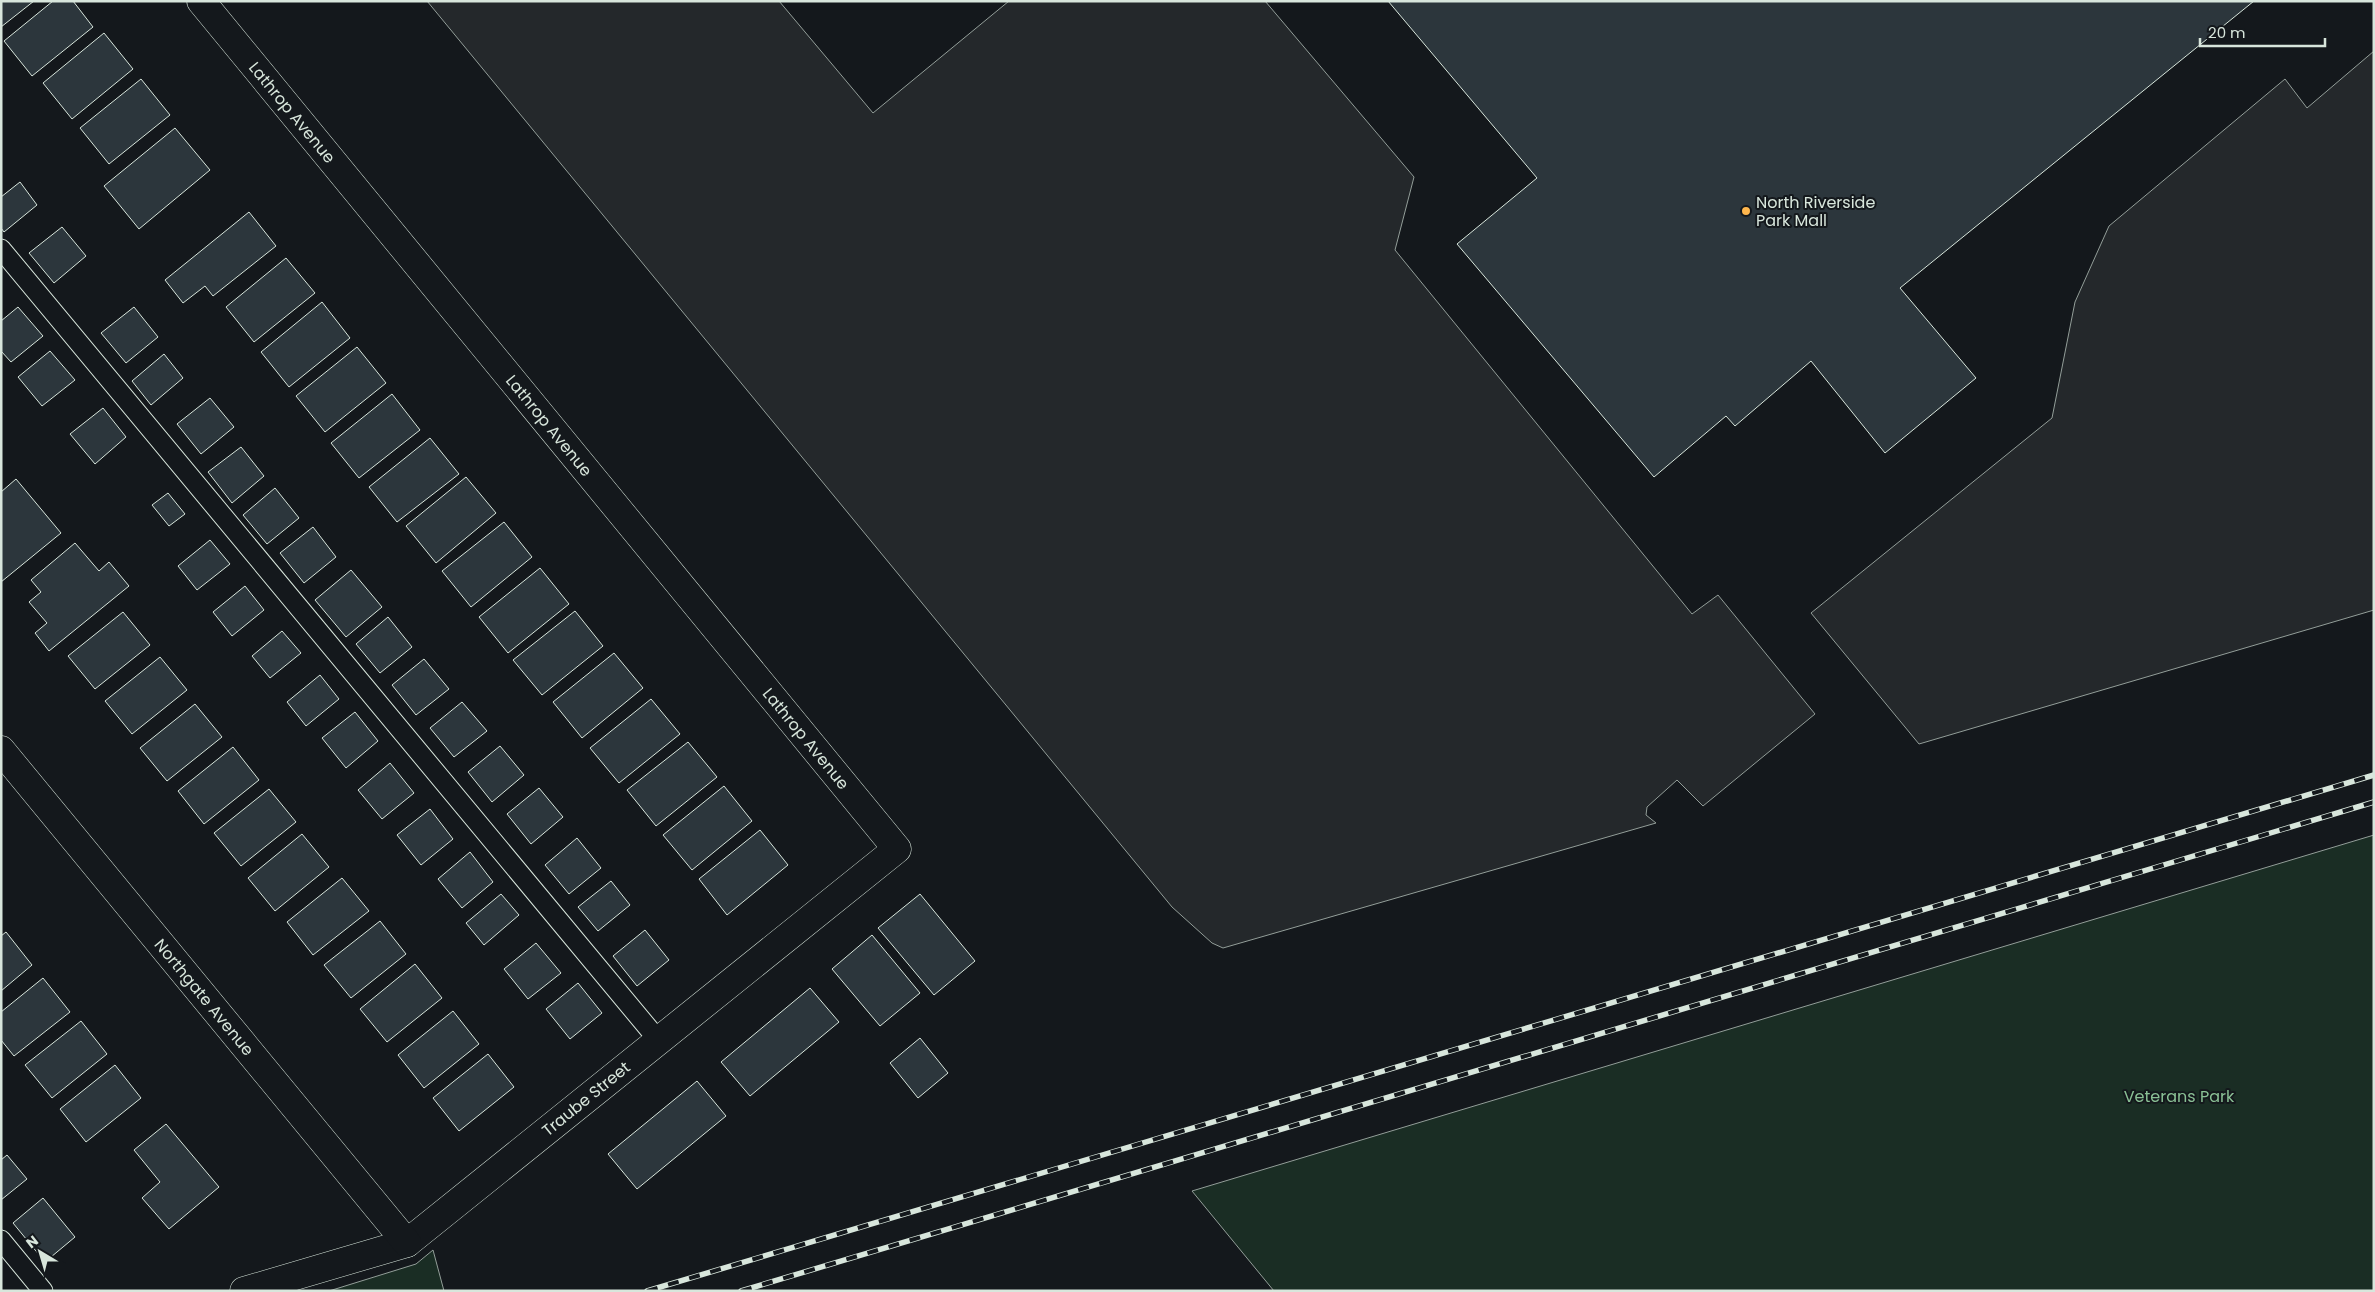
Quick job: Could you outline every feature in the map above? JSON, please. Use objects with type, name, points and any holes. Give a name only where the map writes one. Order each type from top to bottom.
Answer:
[{"type":"street","name":"Lathrop Avenue","points":[[201,1],[897,849]]},
{"type":"street","name":"Northgate Avenue","points":[[1,750],[407,1243]]},
{"type":"street","name":"Traube Street","points":[[244,1291],[407,1243],[897,849]]},
{"type":"lane","points":[[1,249],[659,1041]]},
{"type":"lane","points":[[1,1240],[43,1291]]},
{"type":"green space","name":"Veterans Park","points":[[2374,835],[2374,1291],[1274,1291],[1192,1191]]},
{"type":"green space","points":[[433,1250],[444,1291],[329,1291],[416,1264]]},
{"type":"shaded area","points":[[427,1],[779,1],[873,113],[1009,1],[1265,1],[1414,177],[1395,250],[1692,614],[1718,595],[1815,714],[1703,806],[1677,780],[1647,807],[1646,815],[1656,823],[1223,948],[1212,943],[1172,907]]},
{"type":"shaded area","points":[[2374,51],[2374,610],[1919,744],[1811,613],[2052,418],[2075,302],[2109,226],[2285,79],[2307,108]]},
{"type":"building","points":[[1,1],[34,1],[1,27]]},
{"type":"building","points":[[53,1],[73,1],[93,27],[32,76],[4,41]]},
{"type":"building","name":"North Riverside Park Mall","points":[[1388,1],[2254,1],[1900,288],[1976,378],[1885,453],[1811,361],[1735,426],[1726,416],[1654,477],[1457,244],[1537,178]]},
{"type":"building","points":[[104,33],[133,69],[72,119],[43,83]]},
{"type":"building","points":[[141,79],[170,115],[109,164],[80,128]]},
{"type":"building","points":[[175,128],[210,170],[139,229],[104,186]]},
{"type":"building","points":[[20,182],[37,205],[4,232],[1,228],[1,197]]},
{"type":"building","points":[[249,212],[276,246],[213,296],[205,286],[183,303],[165,280]]},
{"type":"building","points":[[62,227],[86,256],[54,283],[29,253]]},
{"type":"building","points":[[286,258],[315,293],[254,342],[226,307]]},
{"type":"building","points":[[322,302],[350,338],[289,387],[261,352]]},
{"type":"building","points":[[18,307],[43,336],[11,362],[1,351],[1,321]]},
{"type":"building","points":[[134,307],[158,337],[126,363],[101,333]]},
{"type":"building","points":[[357,347],[386,383],[325,432],[296,396]]},
{"type":"building","points":[[50,351],[75,380],[42,406],[18,377]]},
{"type":"building","points":[[164,354],[183,378],[151,405],[132,381]]},
{"type":"building","points":[[392,394],[420,430],[359,478],[331,443]]},
{"type":"building","points":[[210,398],[234,427],[201,454],[177,424]]},
{"type":"building","points":[[103,408],[126,437],[95,464],[70,434]]},
{"type":"building","points":[[430,438],[459,474],[397,522],[369,487]]},
{"type":"building","points":[[241,447],[264,476],[232,503],[208,472]]},
{"type":"building","points":[[466,477],[496,513],[436,563],[406,526]]},
{"type":"building","points":[[16,479],[61,533],[1,582],[1,492]]},
{"type":"building","points":[[275,488],[299,518],[267,544],[243,515]]},
{"type":"building","points":[[168,493],[185,514],[169,526],[152,505]]},
{"type":"building","points":[[504,522],[532,557],[471,607],[442,571]]},
{"type":"building","points":[[313,527],[336,557],[304,583],[280,553]]},
{"type":"building","points":[[210,540],[230,564],[197,590],[178,566]]},
{"type":"building","points":[[75,543],[99,571],[109,562],[129,586],[49,651],[35,633],[47,623],[29,602],[41,592],[31,580]]},
{"type":"building","points":[[540,568],[569,604],[508,653],[479,617]]},
{"type":"building","points":[[351,570],[382,607],[346,637],[315,600]]},
{"type":"building","points":[[245,586],[264,610],[232,636],[213,612]]},
{"type":"building","points":[[575,611],[603,646],[542,695],[513,660]]},
{"type":"building","points":[[123,612],[150,645],[95,689],[68,656]]},
{"type":"building","points":[[388,617],[412,647],[380,673],[356,644]]},
{"type":"building","points":[[282,631],[301,653],[270,678],[252,656]]},
{"type":"building","points":[[614,653],[643,688],[582,738],[553,702]]},
{"type":"building","points":[[160,657],[187,690],[132,734],[105,701]]},
{"type":"building","points":[[424,659],[449,689],[416,715],[392,685]]},
{"type":"building","points":[[320,675],[339,699],[306,726],[287,702]]},
{"type":"building","points":[[651,699],[680,734],[619,783],[590,748]]},
{"type":"building","points":[[462,702],[487,731],[454,757],[430,728]]},
{"type":"building","points":[[195,704],[222,737],[167,781],[140,748]]},
{"type":"building","points":[[355,712],[378,741],[346,768],[322,738]]},
{"type":"building","points":[[688,742],[717,777],[656,826],[627,790]]},
{"type":"building","points":[[500,746],[524,775],[492,802],[468,772]]},
{"type":"building","points":[[233,747],[259,780],[204,824],[178,791]]},
{"type":"building","points":[[390,763],[414,793],[382,819],[358,790]]},
{"type":"building","points":[[724,786],[752,821],[692,870],[663,835]]},
{"type":"building","points":[[539,788],[563,817],[531,844],[507,814]]},
{"type":"building","points":[[269,789],[296,822],[241,866],[214,833]]},
{"type":"building","points":[[430,809],[453,839],[421,865],[397,835]]},
{"type":"building","points":[[760,830],[788,865],[727,915],[699,879]]},
{"type":"building","points":[[302,834],[329,867],[275,911],[248,878]]},
{"type":"building","points":[[577,838],[601,868],[569,894],[545,865]]},
{"type":"building","points":[[470,852],[493,882],[462,908],[438,879]]},
{"type":"building","points":[[342,878],[369,911],[313,955],[287,922]]},
{"type":"building","points":[[611,881],[630,905],[598,931],[578,907]]},
{"type":"building","points":[[501,894],[519,915],[484,945],[466,923]]},
{"type":"building","points":[[920,894],[975,961],[934,995],[878,928]]},
{"type":"building","points":[[380,921],[406,954],[351,998],[324,965]]},
{"type":"building","points":[[645,930],[669,960],[637,986],[613,956]]},
{"type":"building","points":[[6,932],[32,965],[1,991],[1,936]]},
{"type":"building","points":[[872,935],[920,993],[880,1026],[832,969]]},
{"type":"building","points":[[536,943],[561,973],[528,999],[504,969]]},
{"type":"building","points":[[415,964],[442,998],[387,1042],[360,1009]]},
{"type":"building","points":[[43,978],[70,1012],[14,1056],[1,1040],[1,1012]]},
{"type":"building","points":[[578,983],[602,1013],[570,1039],[546,1009]]},
{"type":"building","points":[[810,988],[839,1022],[750,1096],[721,1062]]},
{"type":"building","points":[[453,1011],[479,1044],[424,1088],[398,1055]]},
{"type":"building","points":[[81,1021],[107,1054],[52,1098],[25,1065]]},
{"type":"building","points":[[920,1038],[948,1073],[918,1098],[890,1063]]},
{"type":"building","points":[[488,1054],[514,1087],[459,1131],[433,1098]]},
{"type":"building","points":[[115,1065],[141,1098],[86,1142],[60,1109]]},
{"type":"building","points":[[697,1081],[726,1116],[637,1189],[608,1154]]},
{"type":"building","points":[[166,1124],[219,1187],[169,1229],[142,1198],[160,1182],[134,1150]]},
{"type":"building","points":[[7,1155],[27,1179],[1,1200],[1,1160]]},
{"type":"building","points":[[43,1198],[75,1237],[45,1262],[13,1223]]},
{"type":"railway","points":[[647,1291],[2374,775]]},
{"type":"railway","points":[[741,1291],[2374,802]]},
{"type":"place","name":"North Riverside Park Mall","points":[[1746,211]]}]
